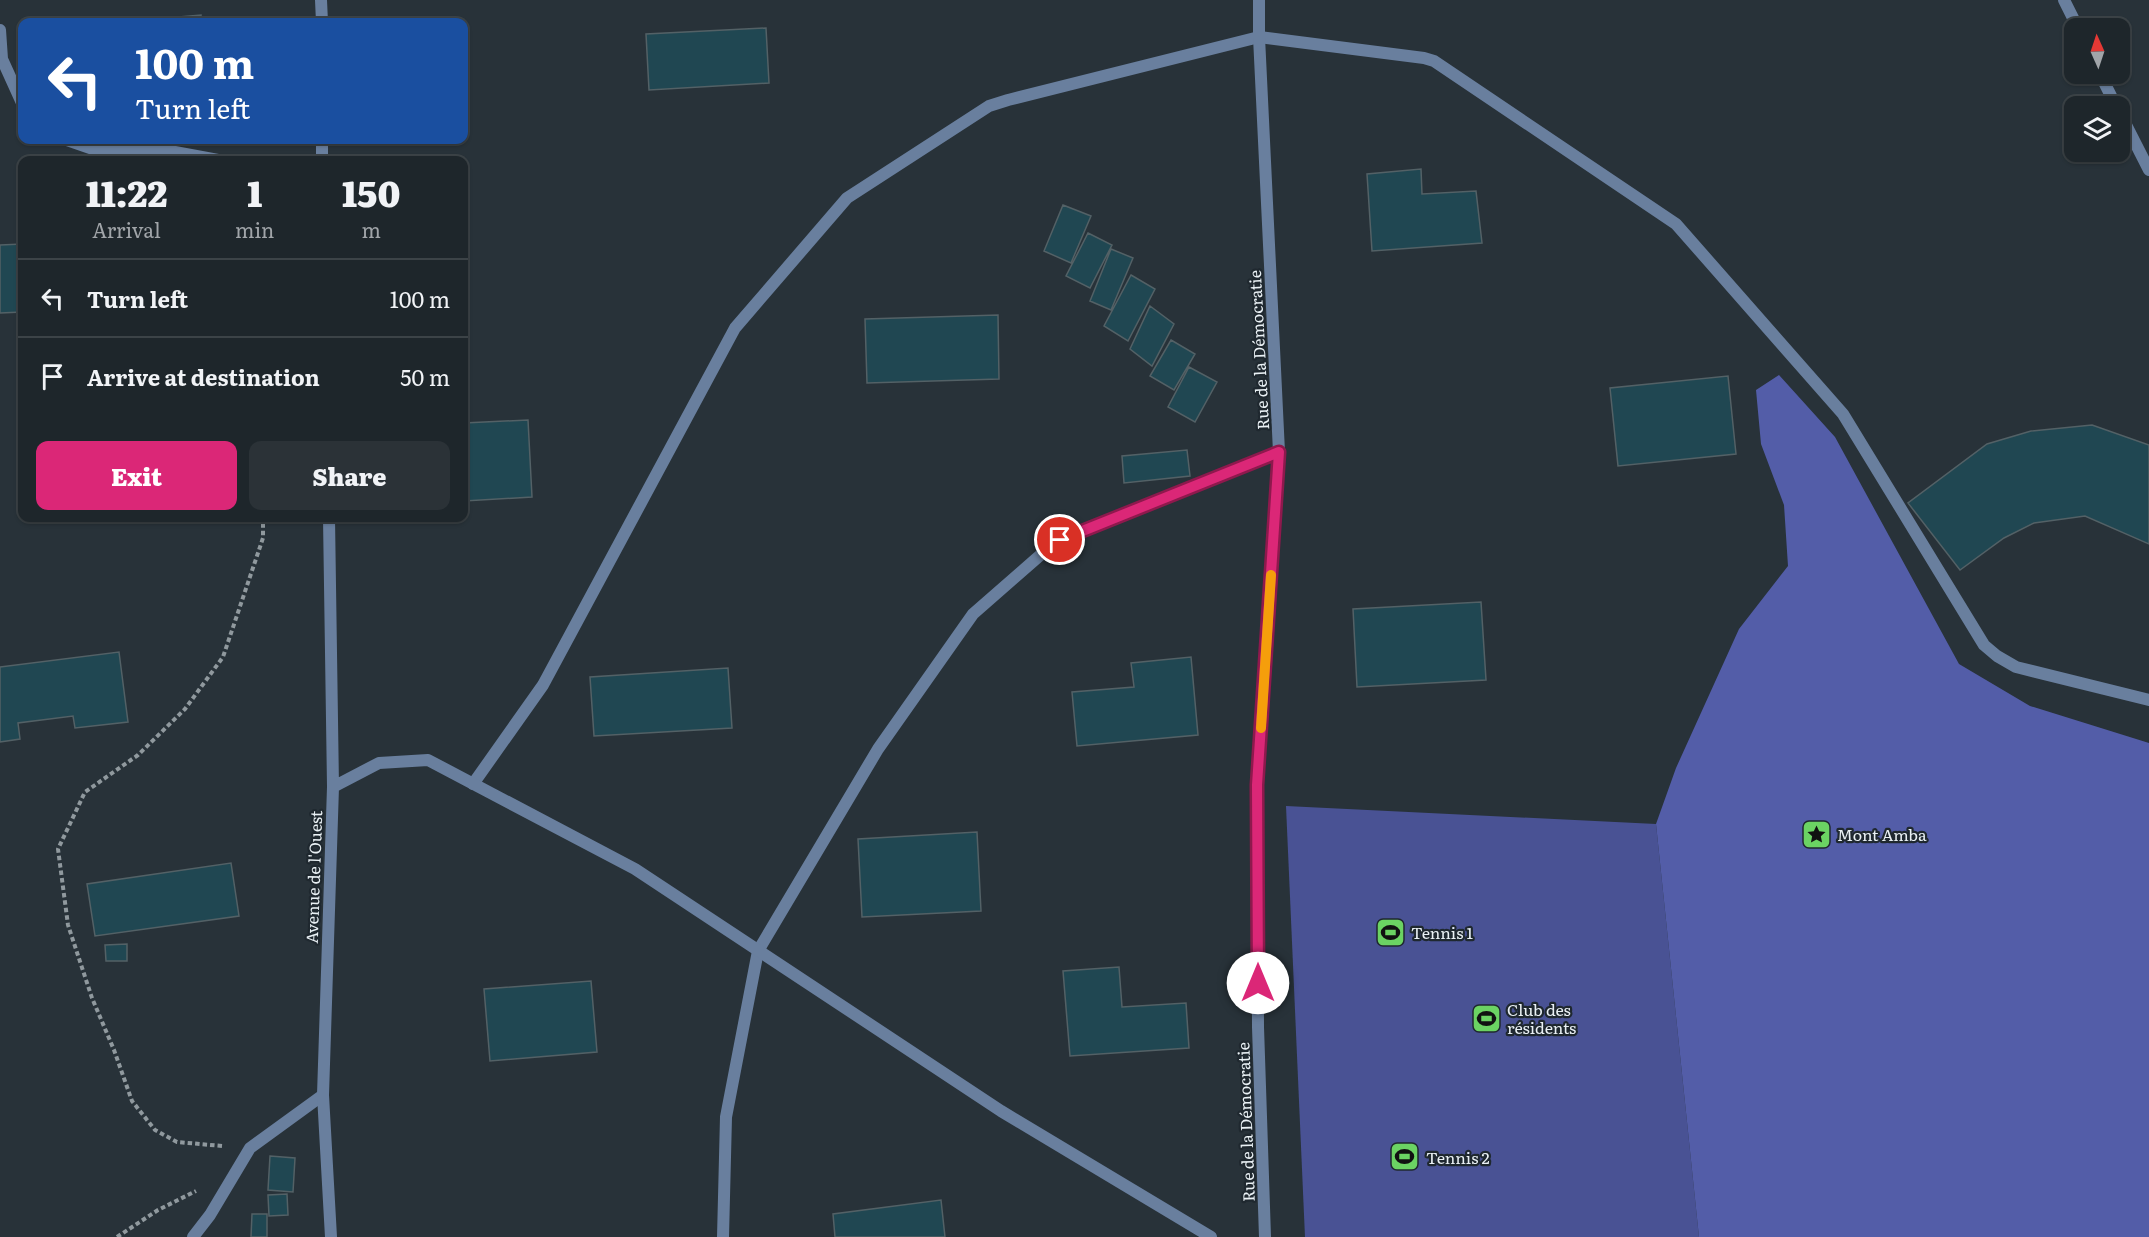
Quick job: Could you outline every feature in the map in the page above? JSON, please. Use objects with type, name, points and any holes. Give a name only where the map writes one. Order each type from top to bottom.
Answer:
[{"type":"street","points":[[321,0],[321,18]]},
{"type":"street","name":"Rue de la Démocratie","points":[[1259,0],[1258,37],[1279,452],[1257,785],[1258,1027],[1265,1237]]},
{"type":"street","points":[[2064,0],[2073,18]]},
{"type":"street","points":[[0,30],[2,59],[18,94]]},
{"type":"street","points":[[473,784],[543,685],[735,328],[847,198],[989,106],[1258,37],[1434,61],[1669,217],[1843,414],[1984,645],[2016,667],[2149,700]]},
{"type":"street","points":[[2130,133],[2149,170]]},
{"type":"street","points":[[79,144],[93,149],[164,150],[196,156]]},
{"type":"street","points":[[723,1237],[726,1117],[758,951],[878,749],[973,614],[1045,550],[1060,540],[1279,452]]},
{"type":"street","name":"Avenue de l'Ouest","points":[[329,522],[333,787],[323,1095],[331,1237]]},
{"type":"street","points":[[333,787],[380,763],[428,760],[635,870],[1001,1111],[1210,1237]]},
{"type":"street","points":[[193,1237],[210,1215],[250,1148],[323,1095]]},
{"type":"path","points":[[250,1148],[177,1142],[155,1130],[132,1101],[92,998],[68,925],[58,849],[85,792],[138,755],[185,709],[223,657],[263,538],[263,522]]},
{"type":"path","points":[[117,1237],[158,1210],[197,1190]]},
{"type":"shaded area","points":[[1779,375],[1835,437],[1959,664],[2030,706],[2149,743],[2149,1237],[1699,1237],[1656,824],[1676,768],[1739,629],[1788,566],[1784,505],[1761,444],[1756,390]]},
{"type":"shaded area","name":"Club des résidents","points":[[1286,806],[1656,824],[1699,1237],[1305,1237]]},
{"type":"building","points":[[201,15],[201,18],[166,18]]},
{"type":"building","points":[[766,28],[769,83],[649,90],[646,34]]},
{"type":"building","points":[[1421,169],[1422,194],[1476,191],[1482,243],[1372,251],[1367,174]]},
{"type":"building","points":[[1063,205],[1091,216],[1071,263],[1044,251]]},
{"type":"building","points":[[1088,233],[1112,245],[1090,288],[1066,276]]},
{"type":"building","points":[[18,244],[18,312],[0,313],[0,245]]},
{"type":"building","points":[[1111,249],[1133,258],[1111,310],[1090,301]]},
{"type":"building","points":[[1131,275],[1155,289],[1128,341],[1104,326]]},
{"type":"building","points":[[1150,306],[1174,324],[1152,366],[1130,349]]},
{"type":"building","points":[[998,315],[999,379],[867,383],[865,319]]},
{"type":"building","points":[[1171,340],[1195,354],[1174,390],[1150,376]]},
{"type":"building","points":[[1189,367],[1217,382],[1195,422],[1168,407]]},
{"type":"building","points":[[1728,376],[1736,454],[1618,466],[1610,388]]},
{"type":"building","points":[[528,420],[532,497],[468,501],[468,423]]},
{"type":"building","points":[[2092,425],[2149,445],[2149,544],[2085,516],[2034,523],[2004,538],[1960,570],[1908,503],[1987,444],[2031,431]]},
{"type":"building","points":[[1187,450],[1190,476],[1124,483],[1122,456]]},
{"type":"building","points":[[1481,602],[1486,680],[1357,687],[1353,609]]},
{"type":"building","points":[[119,652],[128,722],[75,728],[73,716],[18,723],[20,739],[0,742],[0,667]]},
{"type":"building","points":[[1191,657],[1198,735],[1077,746],[1072,692],[1134,687],[1131,663]]},
{"type":"building","points":[[728,668],[732,728],[594,736],[590,677]]},
{"type":"building","points":[[977,832],[981,911],[862,917],[858,839]]},
{"type":"building","points":[[231,863],[239,916],[95,936],[87,884]]},
{"type":"building","points":[[127,944],[127,961],[106,961],[105,945]]},
{"type":"building","points":[[1119,967],[1122,1007],[1186,1003],[1189,1048],[1070,1056],[1063,971]]},
{"type":"building","points":[[591,981],[597,1052],[490,1061],[484,989]]},
{"type":"building","points":[[270,1156],[295,1158],[293,1192],[268,1190]]},
{"type":"building","points":[[287,1194],[288,1215],[269,1216],[268,1195]]},
{"type":"building","points":[[941,1200],[945,1237],[835,1237],[833,1214]]},
{"type":"building","points":[[252,1214],[267,1214],[267,1237],[251,1237]]},
{"type":"slow traffic","points":[[1261,728],[1271,575]]},
{"type":"place","name":"Mont Amba","points":[[1816,834]]},
{"type":"place","name":"Tennis 1","points":[[1390,932]]},
{"type":"place","name":"Club des résidents","points":[[1486,1018]]},
{"type":"place","name":"Tennis 2","points":[[1405,1157]]},
{"type":"route","points":[[1060,540],[1279,452],[1257,785],[1258,983]]}]
